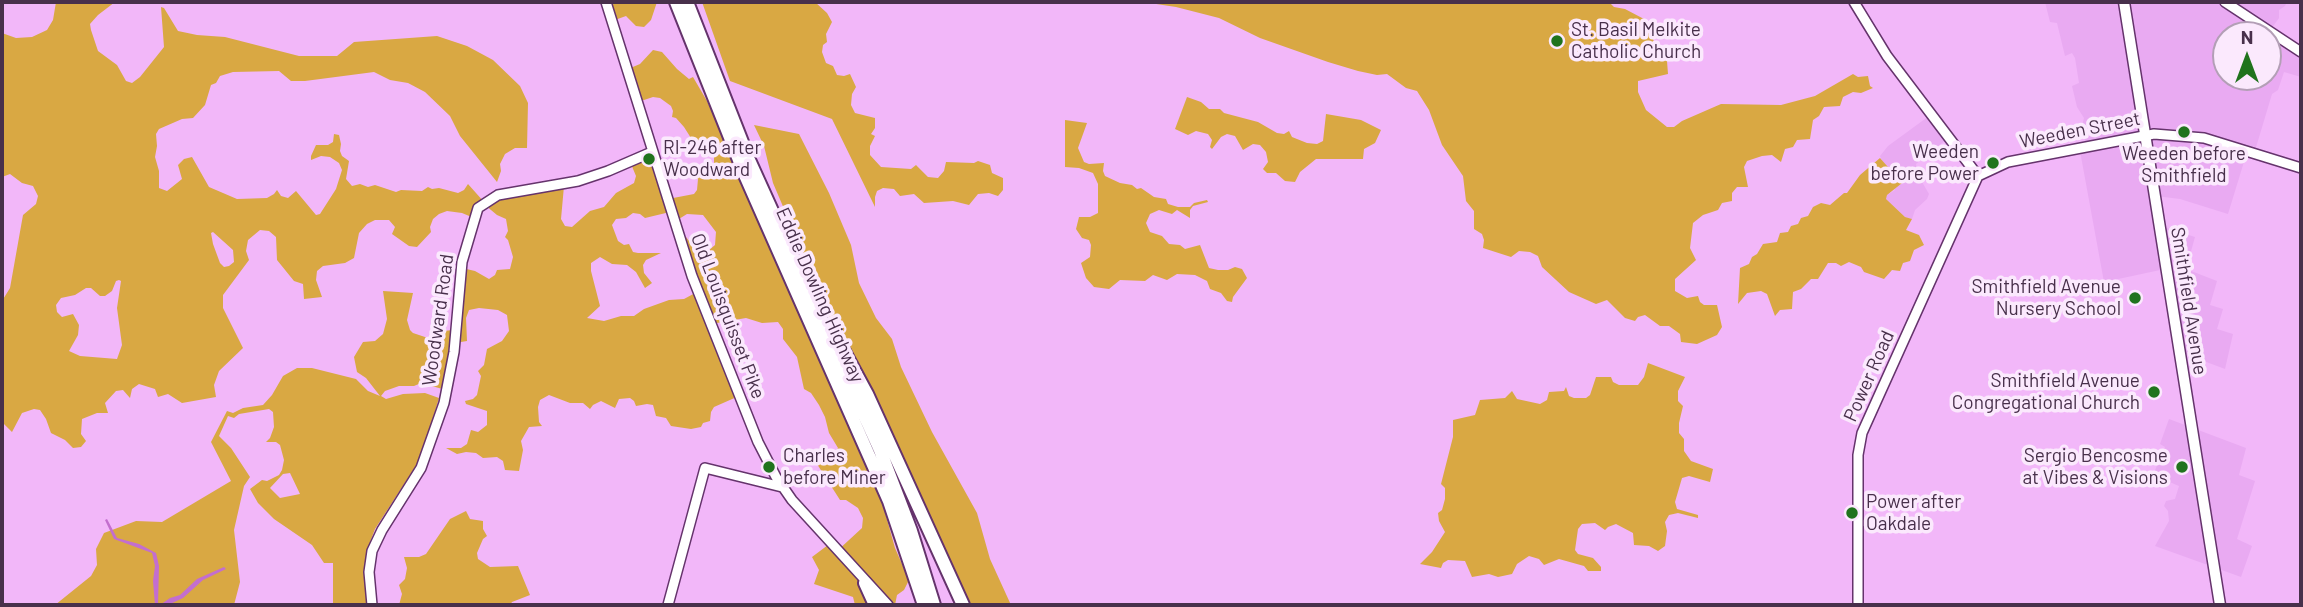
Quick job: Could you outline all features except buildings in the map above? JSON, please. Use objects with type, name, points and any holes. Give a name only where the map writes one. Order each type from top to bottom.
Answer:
[{"type":"highway","name":"Eddie Dowling Highway","points":[[676,2],[745,176],[890,501],[923,605]]},
{"type":"highway","name":"Eddie Dowling Highway","points":[[687,2],[749,160],[880,450],[911,531],[934,605]]},
{"type":"highway","points":[[794,263],[867,394],[963,605]]},
{"type":"highway","points":[[865,583],[875,605]]},
{"type":"main road","name":"Old Louisquisset Pike","points":[[606,2],[692,276],[758,442],[782,487],[865,583],[888,605]]},
{"type":"main road","points":[[1854,2],[1908,86],[1978,176]]},
{"type":"main road","name":"Smithfield Avenue","points":[[2123,2],[2220,605]]},
{"type":"main road","points":[[2225,2],[2301,52]]},
{"type":"main road","name":"Weeden Street","points":[[1978,176],[2008,162],[2146,135],[2164,134],[2204,138],[2301,168]]},
{"type":"main road","name":"Woodward Road","points":[[372,605],[369,572],[372,551],[421,468],[442,411],[453,358],[462,262],[478,208],[498,195],[578,181],[652,152]]},
{"type":"main road","name":"Power Road","points":[[1858,605],[1858,455],[1862,433],[1978,176]]},
{"type":"main road","points":[[668,605],[705,468],[782,487]]},
{"type":"shaded area","points":[[56,2],[115,2],[90,24],[91,30],[98,51],[117,65],[126,81],[132,83],[164,47],[161,7],[178,31],[225,37],[299,56],[337,56],[354,42],[437,36],[467,46],[493,60],[520,86],[528,103],[527,148],[515,148],[505,154],[497,182],[460,136],[450,116],[425,92],[408,83],[390,80],[374,72],[291,81],[279,71],[233,72],[220,76],[216,83],[211,85],[205,105],[193,118],[182,119],[159,129],[156,134],[155,157],[159,171],[159,188],[167,191],[182,179],[178,165],[184,159],[192,157],[209,187],[237,199],[267,198],[277,190],[281,196],[288,198],[296,191],[316,215],[320,214],[336,189],[342,170],[339,163],[330,157],[321,156],[311,160],[311,156],[316,145],[333,142],[334,134],[339,135],[340,151],[349,161],[346,179],[352,186],[375,185],[396,192],[422,191],[428,187],[458,193],[468,184],[484,202],[564,186],[561,219],[565,226],[572,227],[590,211],[604,207],[616,193],[634,183],[636,176],[631,164],[650,152],[668,199],[694,194],[698,179],[693,172],[708,170],[714,165],[714,150],[696,146],[684,127],[672,117],[671,106],[660,98],[653,97],[638,102],[628,69],[640,64],[653,50],[662,52],[689,79],[693,77],[707,101],[881,498],[895,548],[909,580],[904,590],[897,595],[895,605],[855,605],[853,597],[814,584],[819,570],[812,557],[828,545],[836,552],[862,528],[863,518],[858,508],[846,500],[840,500],[810,453],[834,454],[838,448],[829,433],[819,405],[811,393],[804,389],[797,357],[783,339],[783,329],[778,322],[762,323],[746,318],[711,324],[739,396],[714,407],[710,421],[703,423],[701,427],[691,429],[671,426],[666,418],[656,416],[653,405],[636,406],[630,398],[619,399],[615,408],[601,401],[590,409],[583,403],[570,403],[549,395],[540,400],[538,407],[539,422],[542,426],[529,427],[521,441],[523,450],[519,471],[505,470],[503,461],[497,457],[483,458],[476,453],[466,452],[457,454],[446,448],[461,448],[467,444],[471,430],[478,432],[487,425],[487,411],[466,404],[465,401],[477,395],[481,376],[478,371],[484,365],[487,349],[502,341],[509,331],[507,315],[498,310],[479,308],[469,310],[466,318],[467,341],[455,343],[446,390],[421,383],[399,386],[385,391],[381,396],[386,399],[403,394],[425,393],[439,398],[421,458],[375,529],[366,553],[366,605],[333,605],[333,563],[324,563],[312,545],[274,519],[258,503],[250,489],[262,480],[267,481],[279,475],[282,470],[284,460],[280,445],[266,442],[274,427],[273,412],[269,409],[239,414],[234,418],[228,416],[219,436],[231,448],[250,477],[244,486],[234,530],[240,582],[234,605],[55,605],[91,576],[97,565],[96,549],[104,533],[136,521],[162,522],[231,481],[211,442],[227,411],[233,413],[243,408],[263,405],[283,376],[297,368],[312,368],[356,379],[368,391],[380,396],[366,378],[357,372],[354,357],[363,342],[375,341],[383,334],[387,319],[383,291],[413,293],[407,320],[410,330],[428,338],[443,331],[454,330],[462,268],[475,271],[489,279],[497,270],[510,269],[513,257],[505,237],[508,231],[506,219],[485,205],[474,218],[447,211],[439,214],[433,219],[431,232],[417,247],[409,246],[392,234],[395,227],[389,220],[375,220],[359,233],[354,258],[345,263],[323,266],[317,271],[316,280],[322,297],[304,299],[303,284],[294,281],[277,260],[276,237],[269,231],[260,230],[248,240],[246,251],[249,260],[223,295],[223,308],[243,348],[219,371],[214,385],[216,397],[182,403],[168,394],[158,397],[155,389],[139,384],[132,389],[130,398],[123,390],[116,391],[105,403],[108,413],[97,413],[82,419],[81,434],[86,441],[81,447],[73,448],[65,440],[51,433],[40,410],[22,413],[12,432],[2,422],[2,301],[10,288],[23,215],[36,204],[38,196],[33,186],[22,183],[10,174],[2,177],[2,33],[16,38],[32,37],[47,30],[53,20]],"holes":[[[670,212],[674,222],[687,214],[703,215],[716,232],[715,245],[708,251],[696,250],[686,237],[679,238],[697,292],[684,299],[669,300],[644,309],[634,316],[621,316],[604,321],[587,318],[600,306],[591,271],[591,263],[600,257],[612,264],[627,265],[636,272],[645,288],[652,283],[644,273],[643,265],[646,260],[661,253],[633,252],[629,244],[624,245],[618,241],[612,225],[616,219],[626,218],[633,213],[645,218]],[[211,233],[233,250],[234,262],[229,266],[224,267],[220,263]],[[116,281],[121,281],[117,308],[122,345],[117,359],[80,356],[69,351],[78,335],[79,325],[73,314],[62,317],[57,312],[56,305],[61,298],[75,295],[86,288],[105,296],[112,291]],[[290,473],[300,494],[280,498],[270,488],[283,474]]]},
{"type":"shaded area","points":[[606,2],[657,2],[651,20],[644,27],[636,26],[626,16],[612,21]]},
{"type":"shaded area","points":[[702,2],[815,2],[832,22],[826,34],[827,42],[823,45],[822,52],[826,63],[833,66],[837,75],[850,74],[856,87],[851,105],[855,113],[875,118],[875,128],[871,134],[875,136],[870,146],[870,155],[881,167],[911,169],[916,165],[928,177],[938,178],[944,171],[946,162],[978,161],[990,165],[992,173],[1003,178],[1003,190],[998,196],[978,194],[969,205],[953,201],[924,203],[914,194],[900,196],[894,189],[883,188],[877,191],[875,207],[832,119],[730,81]]},
{"type":"shaded area","points":[[1143,2],[1609,2],[1614,7],[1625,9],[1644,19],[1659,56],[1667,61],[1668,74],[1638,81],[1638,92],[1646,110],[1667,127],[1674,127],[1721,104],[1781,105],[1815,96],[1853,74],[1858,77],[1868,76],[1873,88],[1843,97],[1840,106],[1824,107],[1813,120],[1810,139],[1797,140],[1793,147],[1785,149],[1781,162],[1772,155],[1747,161],[1744,167],[1748,187],[1737,187],[1732,193],[1732,201],[1722,203],[1718,210],[1703,215],[1693,223],[1690,248],[1696,260],[1675,279],[1675,291],[1687,298],[1698,296],[1704,305],[1717,305],[1722,327],[1717,335],[1697,344],[1681,342],[1680,334],[1669,326],[1660,326],[1645,315],[1635,321],[1625,318],[1607,300],[1596,304],[1569,292],[1542,267],[1538,256],[1530,252],[1519,251],[1511,257],[1483,248],[1482,234],[1474,229],[1474,211],[1466,201],[1463,176],[1442,145],[1429,110],[1417,91],[1406,88],[1387,74],[1377,75],[1328,62],[1260,38],[1219,18]]},
{"type":"shaded area","points":[[2045,2],[2287,2],[2279,10],[2277,21],[2212,21],[2212,91],[2276,91],[2272,94],[2254,154],[2247,152],[2228,214],[2180,199],[2156,196],[2160,226],[2195,237],[2186,269],[2217,281],[2210,305],[2223,309],[2217,329],[2233,334],[2225,369],[2180,352],[2165,269],[2104,282],[2080,151],[2086,146],[2082,126],[2084,118],[2077,107],[2072,86],[2079,83],[2075,58],[2072,53],[2065,56],[2057,23],[2050,22]]},
{"type":"shaded area","points":[[2282,41],[2301,54],[2301,77],[2284,72],[2282,78]]},
{"type":"shaded area","points":[[1187,97],[1201,102],[1209,109],[1220,109],[1224,113],[1258,122],[1277,133],[1284,134],[1289,131],[1292,137],[1307,143],[1317,144],[1323,141],[1326,114],[1361,120],[1381,130],[1375,143],[1364,149],[1363,159],[1316,159],[1300,172],[1295,182],[1285,181],[1276,173],[1267,173],[1263,169],[1268,162],[1266,152],[1260,145],[1253,144],[1243,150],[1235,136],[1227,134],[1221,137],[1212,149],[1212,140],[1208,134],[1196,131],[1188,135],[1175,129]]},
{"type":"shaded area","points":[[1929,116],[1947,139],[1916,164],[1918,175],[1929,194],[1915,210],[1912,219],[1905,217],[1886,199],[1887,195],[1895,190],[1880,156],[1888,146]]},
{"type":"shaded area","points":[[1065,120],[1087,123],[1078,148],[1084,162],[1104,163],[1105,176],[1137,189],[1141,188],[1178,207],[1190,207],[1194,203],[1207,200],[1208,202],[1193,206],[1190,218],[1177,210],[1172,214],[1159,210],[1150,214],[1146,223],[1150,232],[1162,236],[1169,244],[1180,245],[1185,249],[1200,245],[1209,268],[1242,269],[1247,278],[1232,302],[1227,301],[1221,293],[1210,289],[1207,281],[1195,275],[1177,274],[1167,280],[1153,275],[1145,281],[1120,280],[1109,289],[1094,287],[1086,278],[1081,263],[1090,257],[1091,245],[1076,229],[1079,217],[1090,217],[1098,213],[1098,184],[1093,173],[1065,167]]},
{"type":"shaded area","points":[[754,125],[799,134],[829,193],[851,245],[859,283],[876,318],[892,339],[901,367],[932,432],[977,513],[990,559],[1011,605],[964,605],[858,376],[825,316],[825,305],[773,183],[764,146]]},
{"type":"shaded area","points":[[1880,158],[1902,183],[1887,195],[1886,199],[1905,217],[1912,219],[1906,230],[1919,235],[1924,245],[1914,250],[1910,261],[1903,263],[1900,271],[1892,270],[1884,279],[1864,272],[1861,267],[1849,262],[1841,266],[1828,263],[1818,279],[1811,279],[1801,289],[1793,292],[1792,309],[1780,310],[1775,316],[1767,294],[1761,291],[1747,293],[1738,304],[1740,268],[1749,264],[1763,244],[1777,242],[1780,233],[1788,232],[1801,218],[1808,216],[1813,207],[1821,203],[1830,205],[1847,193],[1860,175]]},
{"type":"shaded area","points":[[1648,363],[1685,377],[1678,391],[1678,401],[1683,406],[1679,433],[1684,439],[1684,451],[1691,461],[1713,469],[1710,482],[1689,476],[1682,478],[1675,502],[1677,509],[1698,515],[1698,518],[1678,513],[1669,515],[1665,522],[1665,546],[1658,551],[1649,546],[1634,545],[1633,533],[1616,524],[1605,530],[1595,523],[1582,524],[1578,529],[1575,550],[1578,554],[1593,558],[1601,571],[1588,571],[1584,566],[1559,559],[1544,565],[1539,559],[1529,556],[1517,564],[1512,574],[1498,577],[1489,574],[1472,577],[1465,561],[1448,560],[1441,568],[1420,564],[1445,532],[1438,513],[1442,510],[1445,499],[1445,488],[1441,484],[1453,437],[1453,420],[1475,415],[1480,400],[1505,398],[1512,391],[1517,399],[1540,404],[1547,400],[1549,392],[1564,391],[1566,387],[1569,396],[1586,398],[1590,395],[1596,377],[1611,377],[1613,382],[1619,385],[1638,385],[1644,377]]},
{"type":"shaded area","points":[[2169,419],[2246,448],[2239,475],[2255,481],[2237,539],[2252,546],[2241,577],[2155,546],[2169,521],[2168,511],[2164,506],[2166,501],[2175,499],[2179,486],[2153,475],[2165,447],[2160,444]]},
{"type":"shaded area","points":[[466,511],[470,519],[483,521],[487,536],[477,553],[478,559],[490,567],[518,566],[530,595],[510,605],[399,605],[402,594],[399,585],[405,579],[407,568],[404,557],[426,554],[450,519]]},
{"type":"shaded area","points":[[107,519],[117,538],[139,544],[156,553],[159,566],[158,605],[155,605],[155,566],[152,553],[114,539],[105,520]]},
{"type":"shaded area","points":[[224,567],[226,569],[203,580],[183,598],[168,605],[160,605],[180,595],[197,579]]},
{"type":"place","name":"St. Basil Melkite Catholic Church","points":[[1557,41]]},
{"type":"place","name":"Weeden before Smithfield","points":[[2184,132]]},
{"type":"place","name":"RI-246 after Woodward","points":[[649,159]]},
{"type":"place","name":"Weeden before Power","points":[[1993,163]]},
{"type":"place","name":"Smithfield Avenue Nursery School","points":[[2135,298]]},
{"type":"place","name":"Smithfield Avenue Congregational Church","points":[[2154,392]]},
{"type":"place","name":"Charles before Miner","points":[[769,467]]},
{"type":"place","name":"Sergio Bencosme at Vibes & Visions","points":[[2182,467]]},
{"type":"place","name":"Power after Oakdale","points":[[1852,513]]}]
